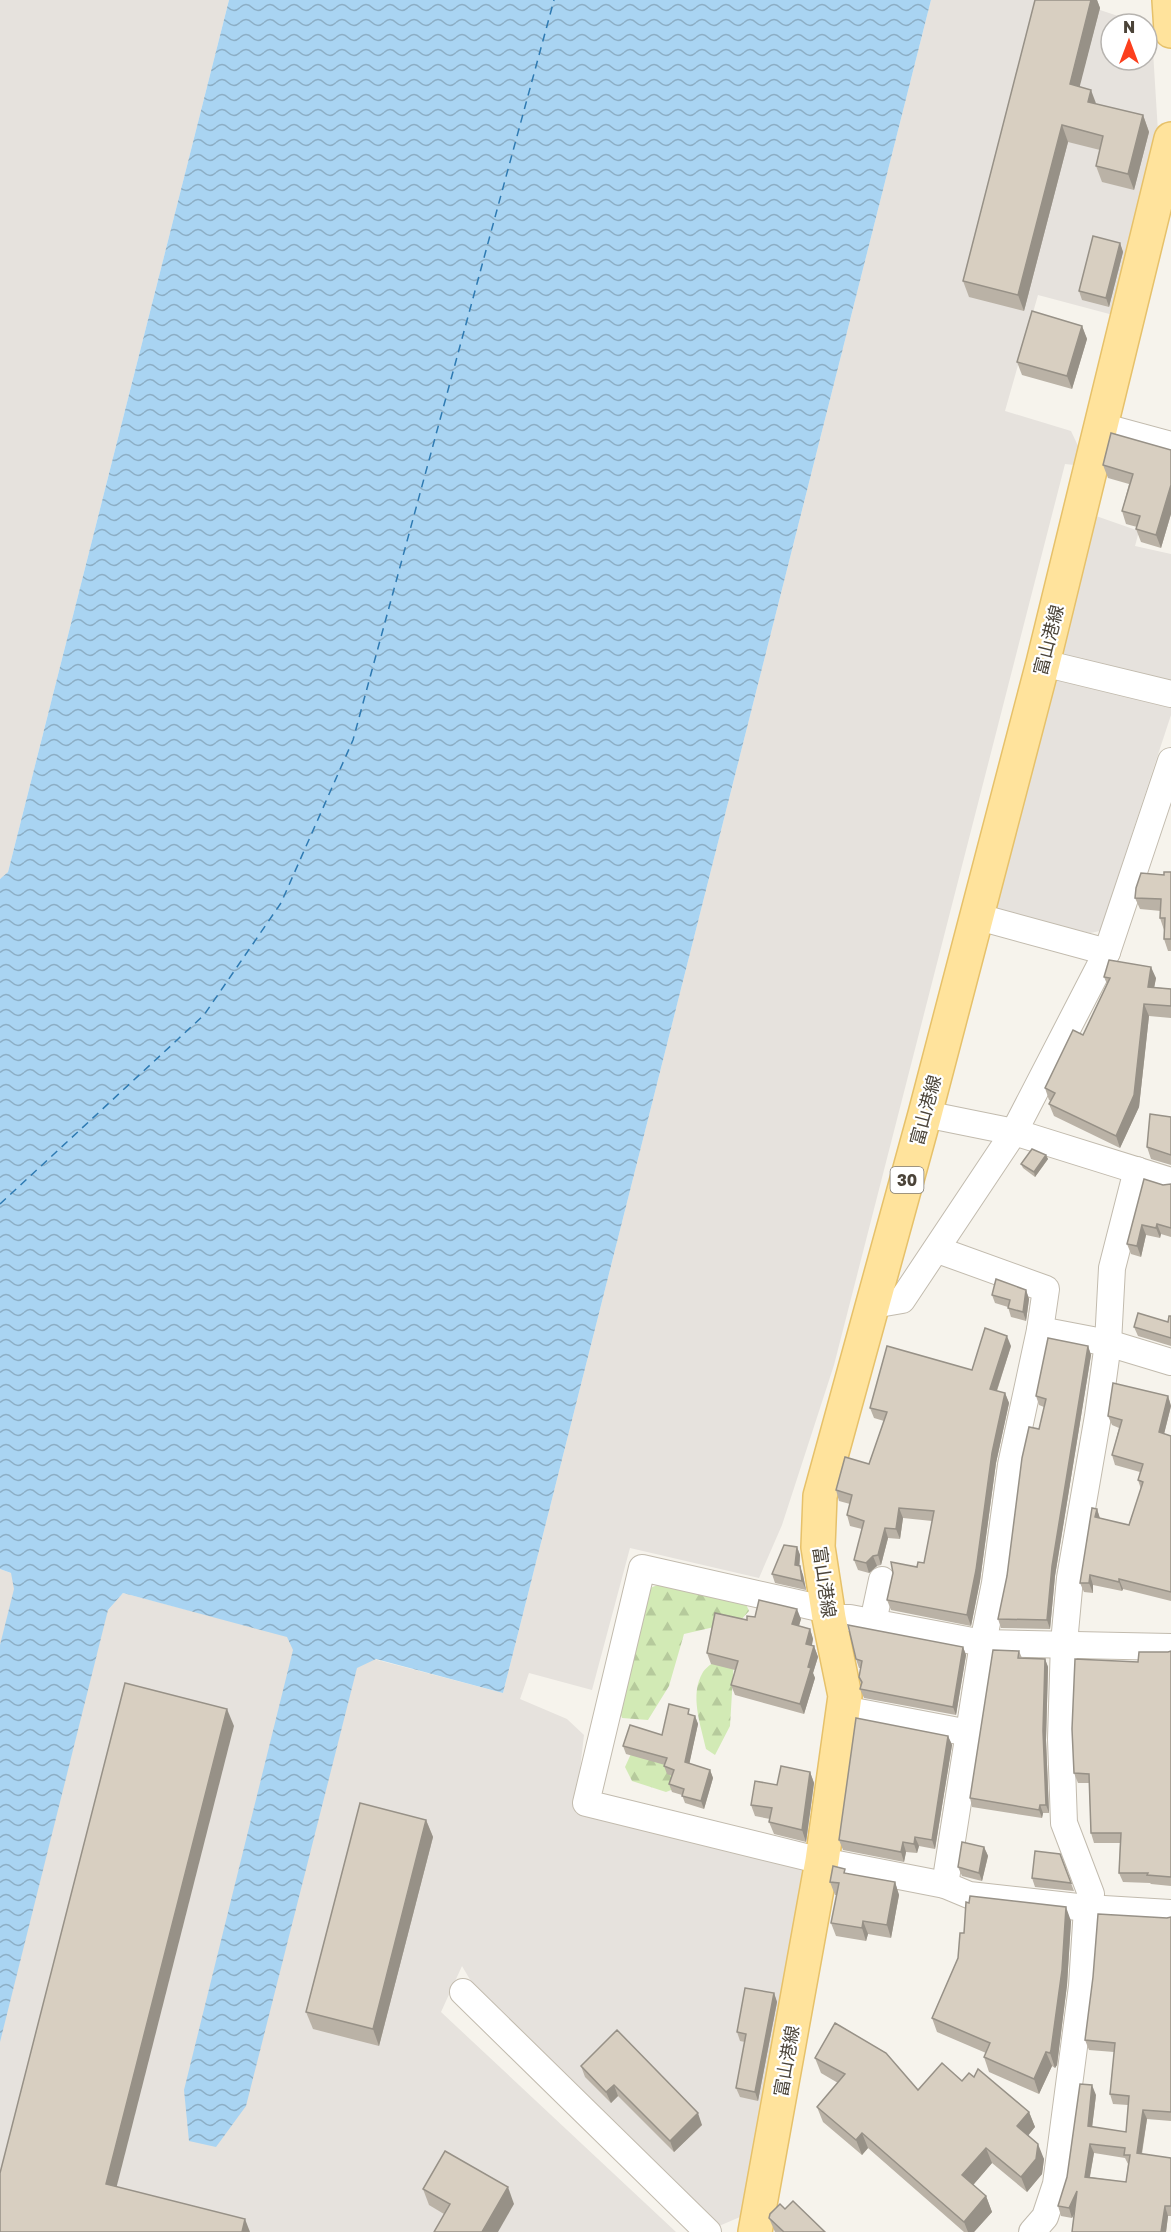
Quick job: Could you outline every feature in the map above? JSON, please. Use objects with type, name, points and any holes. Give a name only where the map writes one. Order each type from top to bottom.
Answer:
[{"type":"main road","points":[[1169,0],[1171,31]]},
{"type":"main road","name":"富山港線","points":[[755,2232],[822,1862],[845,1696],[828,1614],[818,1547],[820,1496],[925,1114],[1043,663],[1171,139]]},
{"type":"street","points":[[1101,426],[1171,445]]},
{"type":"street","points":[[1043,663],[1171,694]]},
{"type":"street","points":[[873,1305],[902,1300],[938,1250],[1014,1132],[1107,952],[1171,761]]},
{"type":"street","points":[[975,916],[1107,952]]},
{"type":"street","points":[[925,1114],[1014,1132],[1171,1181]]},
{"type":"street","points":[[1032,2232],[1045,2217],[1056,2184],[1082,1986],[1087,1908],[1091,1894],[1064,1823],[1061,1739],[1064,1643],[1070,1578],[1108,1343],[1112,1268],[1137,1170]]},
{"type":"street","points":[[938,1250],[1046,1289],[1040,1330],[1011,1465],[995,1583],[983,1643],[945,1884]]},
{"type":"street","points":[[1040,1330],[1108,1343],[1171,1362]]},
{"type":"street","points":[[1171,1647],[983,1643],[828,1614],[642,1568],[586,1803],[822,1862],[945,1884],[969,1894],[1087,1908],[1171,1913]]},
{"type":"street","points":[[873,1622],[882,1580]]},
{"type":"street","points":[[843,1709],[969,1733]]},
{"type":"street","points":[[463,1992],[708,2232]]},
{"type":"shaded area","points":[[0,0],[229,0],[8,872],[0,879]]},
{"type":"shaded area","points":[[931,0],[1070,0],[1106,12],[1099,12],[1099,72],[1154,72],[1158,132],[1117,316],[1038,295],[1005,411],[1071,431],[1079,448],[1074,465],[1065,464],[834,1365],[782,1525],[759,1578],[630,1548],[592,1690],[529,1673],[520,1699],[567,1719],[584,1735],[575,1812],[809,1865],[740,2217],[719,2226],[475,1988],[462,1966],[441,2012],[676,2232],[0,2232],[0,1569],[108,1610],[123,1593],[503,1693]]},
{"type":"shaded area","points":[[1096,516],[1139,531],[1135,546],[1171,554],[1171,682],[1063,656],[1059,649]]},
{"type":"shaded area","points":[[1058,679],[1171,705],[1171,715],[1100,931],[1090,933],[997,910],[996,905],[1052,683]]},
{"type":"green space","points":[[660,1584],[745,1602],[749,1611],[740,1621],[684,1634],[669,1686],[648,1720],[622,1718],[615,1699],[650,1588]]},
{"type":"green space","points":[[722,1656],[734,1659],[730,1726],[715,1755],[706,1749],[696,1700],[703,1672]]},
{"type":"green space","points":[[659,1737],[679,1787],[666,1792],[632,1781],[625,1767],[635,1745]]},
{"type":"water","points":[[229,0],[931,0],[503,1693],[376,1659],[357,1668],[246,2106],[216,2147],[189,2141],[184,2090],[293,1650],[287,1637],[123,1593],[108,1610],[0,2042],[0,1645],[14,1589],[11,1573],[0,1569],[0,879],[8,872]]},
{"type":"building","points":[[1035,0],[1091,0],[1070,84],[1091,90],[1088,102],[1143,115],[1128,174],[1096,166],[1103,136],[1062,125],[1018,295],[963,281]]},
{"type":"building","points":[[1093,236],[1120,243],[1106,298],[1079,291]]},
{"type":"building","points":[[1032,311],[1082,326],[1067,376],[1017,362]]},
{"type":"building","points":[[1111,433],[1171,450],[1171,485],[1156,535],[1136,529],[1140,516],[1122,511],[1133,474],[1103,465]]},
{"type":"building","points":[[1164,872],[1171,872],[1171,939],[1164,939],[1165,918],[1160,918],[1161,899],[1135,898],[1141,873],[1164,875]]},
{"type":"building","points":[[1109,960],[1151,967],[1148,987],[1171,989],[1171,1006],[1144,1004],[1134,1095],[1116,1136],[1049,1104],[1055,1093],[1045,1088],[1073,1030],[1083,1035],[1110,978],[1104,977]]},
{"type":"building","points":[[1150,1114],[1171,1117],[1171,1155],[1147,1147]]},
{"type":"building","points":[[1032,1149],[1046,1155],[1034,1172],[1021,1164]]},
{"type":"building","points":[[1144,1179],[1163,1185],[1171,1184],[1171,1228],[1157,1224],[1156,1228],[1142,1225],[1137,1246],[1127,1244]]},
{"type":"building","points":[[996,1279],[1026,1290],[1023,1312],[1008,1308],[1010,1300],[992,1295]]},
{"type":"building","points":[[1138,1313],[1168,1322],[1171,1316],[1171,1338],[1134,1327]]},
{"type":"building","points":[[985,1328],[1007,1336],[990,1389],[1005,1393],[992,1453],[976,1570],[967,1615],[887,1600],[893,1573],[891,1562],[917,1567],[918,1562],[924,1563],[934,1511],[899,1508],[896,1529],[885,1528],[878,1555],[873,1556],[866,1563],[854,1560],[864,1521],[847,1515],[852,1495],[836,1490],[845,1457],[869,1464],[887,1412],[870,1408],[887,1346],[972,1370]]},
{"type":"building","points":[[1048,1338],[1088,1346],[1052,1566],[1047,1620],[998,1619],[1007,1576],[1022,1458],[1029,1427],[1039,1429],[1046,1399],[1036,1396]]},
{"type":"building","points":[[1113,1383],[1168,1396],[1159,1432],[1171,1436],[1171,1592],[1119,1579],[1119,1582],[1090,1575],[1089,1583],[1080,1583],[1092,1508],[1097,1509],[1095,1517],[1129,1525],[1143,1482],[1138,1480],[1143,1464],[1112,1455],[1122,1420],[1108,1416]]},
{"type":"building","points":[[784,1545],[797,1547],[795,1565],[800,1566],[802,1581],[772,1574]]},
{"type":"building","points":[[759,1600],[797,1609],[792,1624],[810,1629],[806,1644],[814,1646],[808,1667],[811,1668],[800,1704],[731,1685],[738,1661],[707,1653],[715,1613],[747,1620],[747,1616],[755,1617]]},
{"type":"building","points":[[848,1625],[963,1647],[953,1707],[860,1689],[862,1682],[859,1677],[862,1661],[856,1659]]},
{"type":"building","points":[[993,1650],[1019,1651],[1018,1658],[1045,1659],[1043,1731],[1046,1805],[1040,1805],[1039,1810],[970,1798]]},
{"type":"building","points":[[1171,1651],[1171,1877],[1147,1875],[1148,1873],[1119,1873],[1121,1833],[1091,1833],[1089,1774],[1074,1773],[1072,1729],[1075,1659],[1138,1662],[1139,1652]]},
{"type":"building","points":[[125,1683],[227,1709],[106,2184],[245,2219],[242,2232],[0,2232],[0,2173]]},
{"type":"building","points":[[669,1704],[689,1709],[688,1714],[695,1716],[685,1762],[710,1770],[701,1801],[682,1796],[684,1789],[669,1784],[674,1770],[664,1766],[667,1758],[623,1746],[630,1725],[662,1735]]},
{"type":"building","points":[[856,1718],[948,1736],[932,1840],[915,1837],[914,1844],[903,1842],[901,1852],[839,1840]]},
{"type":"building","points":[[781,1766],[810,1772],[802,1830],[769,1822],[772,1808],[751,1805],[755,1781],[777,1785]]},
{"type":"building","points":[[360,1803],[426,1820],[373,2029],[306,2012]]},
{"type":"building","points":[[962,1842],[984,1847],[979,1873],[958,1867]]},
{"type":"building","points":[[1035,1851],[1060,1854],[1071,1883],[1032,1878]]},
{"type":"building","points":[[833,1866],[845,1869],[844,1873],[895,1882],[887,1925],[863,1921],[862,1928],[831,1923],[839,1883],[830,1882]]},
{"type":"building","points":[[970,1896],[1066,1907],[1062,1970],[1051,2050],[1050,2053],[1046,2052],[1034,2079],[984,2057],[990,2043],[932,2018],[958,1958],[960,1933],[964,1933],[966,1902],[969,1903]]},
{"type":"building","points":[[1098,1914],[1171,1917],[1171,2112],[1143,2110],[1137,2153],[1171,2158],[1171,2206],[1165,2206],[1161,2232],[1072,2232],[1077,2191],[1069,2208],[1058,2206],[1067,2177],[1080,2084],[1092,2085],[1088,2126],[1126,2132],[1129,2096],[1110,2094],[1115,2043],[1085,2040]],"holes":[[[1090,2144],[1125,2148],[1124,2155],[1130,2155],[1126,2182],[1085,2177]]]},
{"type":"building","points":[[745,1988],[774,1993],[755,2092],[736,2088],[746,2034],[737,2032]]},
{"type":"building","points":[[835,2023],[886,2053],[918,2090],[942,2063],[962,2081],[969,2073],[974,2077],[978,2069],[1029,2112],[1017,2126],[1038,2144],[1036,2159],[1021,2177],[986,2148],[962,2175],[986,2196],[964,2222],[862,2133],[856,2140],[817,2107],[845,2074],[815,2058]]},
{"type":"building","points":[[617,2030],[698,2113],[670,2141],[614,2085],[606,2092],[581,2066]]},
{"type":"building","points":[[445,2151],[508,2187],[482,2232],[434,2232],[450,2204],[423,2189]]},
{"type":"building","points":[[793,2201],[825,2232],[784,2232],[769,2218],[780,2204],[785,2209]]},
{"type":"ferry route","points":[[0,1204],[204,1015],[281,903],[353,740],[554,0]]}]
